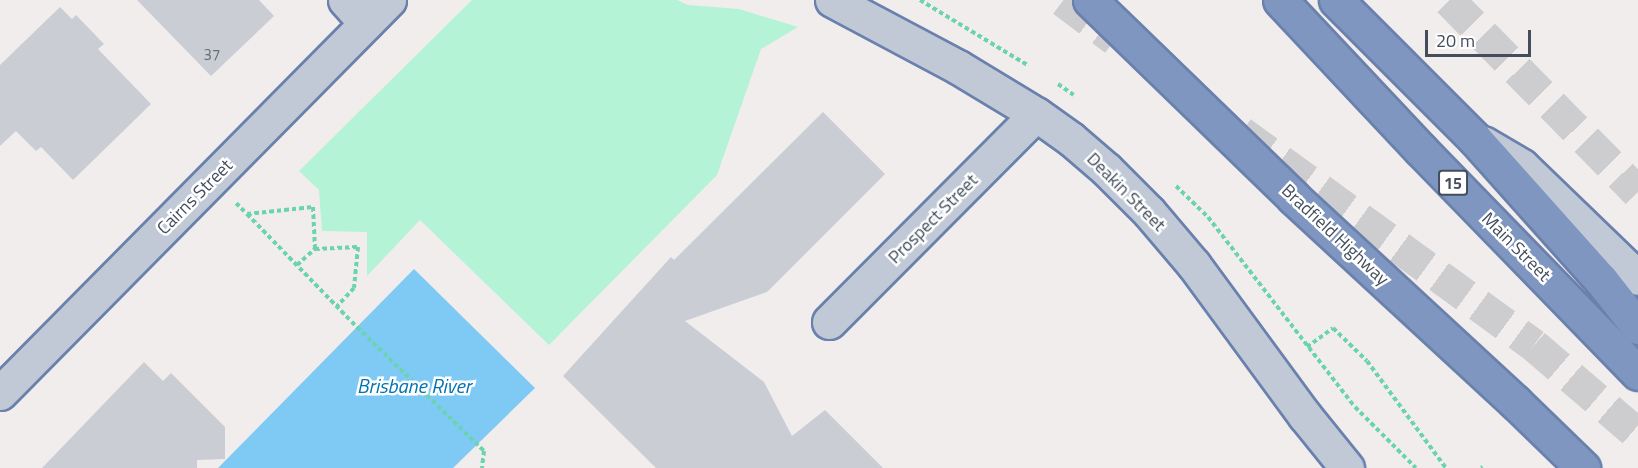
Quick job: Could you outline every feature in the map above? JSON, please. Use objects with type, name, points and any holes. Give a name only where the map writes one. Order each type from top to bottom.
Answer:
[{"type":"highway","name":"Bradfield Highway","points":[[1090,0],[1294,198],[1515,402],[1582,468]]},
{"type":"highway","name":"Main Street","points":[[1280,0],[1429,159],[1634,367]]},
{"type":"highway","name":"15","points":[[1336,0],[1474,138],[1593,271],[1638,327]]},
{"type":"street","name":"Cairns Street","points":[[0,393],[213,180],[355,11],[389,0]]},
{"type":"street","name":"Deakin Street","points":[[832,0],[958,67],[1036,114],[1071,139],[1106,169],[1149,212],[1232,314],[1305,416],[1347,468]]},
{"type":"street","name":"Prospect Street","points":[[829,322],[1036,114]]},
{"type":"street","points":[[1474,138],[1522,166],[1638,278]]},
{"type":"path","points":[[213,180],[357,327],[484,451],[482,468]]},
{"type":"path","points":[[247,214],[313,207],[315,249]]},
{"type":"path","points":[[297,265],[315,249],[358,247],[354,288],[338,306]]},
{"type":"path","points":[[1288,323],[1355,407],[1416,468]]},
{"type":"path","points":[[1307,347],[1334,328],[1386,384],[1446,468]]},
{"type":"green space","points":[[472,0],[677,0],[688,5],[739,9],[798,27],[761,49],[717,175],[549,345],[420,220],[367,276],[367,232],[322,231],[319,190],[299,171]]},
{"type":"water","name":"Brisbane River","points":[[414,269],[535,388],[453,468],[218,468]]},
{"type":"building","points":[[137,0],[259,0],[274,16],[211,76]]},
{"type":"building","points":[[60,7],[72,19],[76,15],[104,44],[98,49],[151,104],[73,180],[41,147],[36,151],[16,131],[0,146],[0,65]]},
{"type":"building","points":[[823,112],[885,174],[767,292],[685,321],[764,382],[792,436],[825,410],[883,468],[656,468],[563,376],[671,257],[674,260]]},
{"type":"building","points":[[144,362],[163,381],[171,373],[225,427],[225,459],[197,460],[197,468],[42,468]]},
{"type":"tunnel","points":[[1063,0],[1115,39]]},
{"type":"tunnel","points":[[1449,0],[1638,192]]},
{"type":"tunnel","points":[[1241,132],[1534,345],[1638,434]]}]
